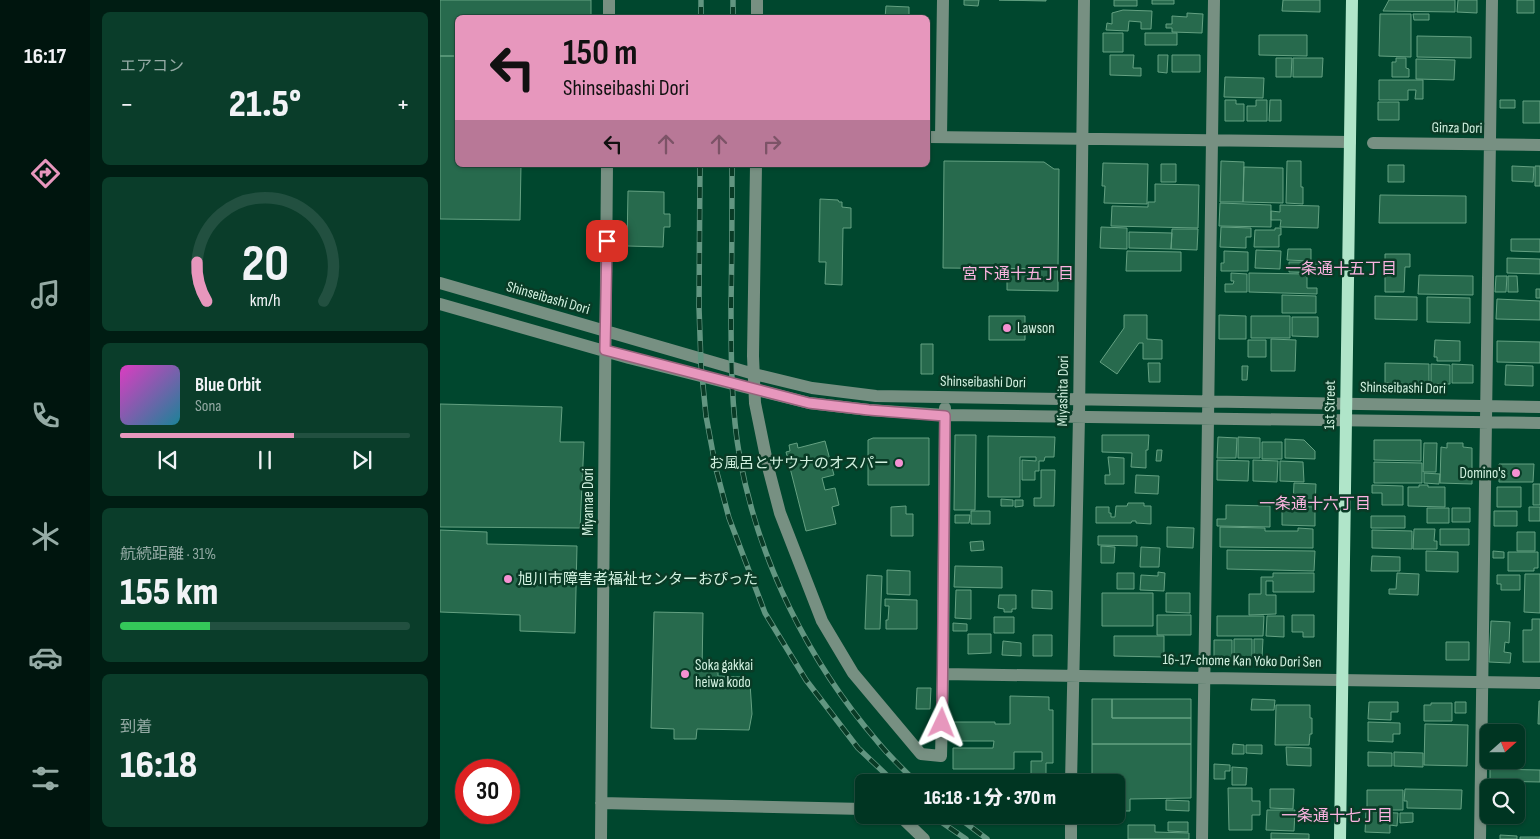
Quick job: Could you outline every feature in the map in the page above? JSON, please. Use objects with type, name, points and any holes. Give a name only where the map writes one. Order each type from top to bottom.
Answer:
[{"type":"main road","name":"1st Street","points":[[1340,839],[1352,0]]},
{"type":"street","points":[[609,0],[609,15]]},
{"type":"street","points":[[757,0],[757,15]]},
{"type":"street","points":[[941,137],[943,0]]},
{"type":"street","name":"Miyashita Dori","points":[[1071,774],[1079,417],[1084,0]]},
{"type":"street","points":[[1202,839],[1214,0]]},
{"type":"street","points":[[1480,839],[1492,0]]},
{"type":"street","points":[[930,137],[1350,142]]},
{"type":"street","name":"Ginza Dori","points":[[1373,143],[1540,146]]},
{"type":"street","name":"Miyamae Dori","points":[[601,839],[607,167]]},
{"type":"street","points":[[756,167],[754,389],[768,467],[780,513],[822,621],[853,672],[921,754],[941,756],[944,398]]},
{"type":"street","name":"Shinseibashi Dori","points":[[440,283],[754,374],[812,388],[876,396],[1540,407]]},
{"type":"street","points":[[440,304],[605,350],[809,403],[869,410],[945,416],[1540,423]]},
{"type":"street","name":"16-17-chome Kan Yoko Dori Sen","points":[[943,674],[1540,683]]},
{"type":"street","points":[[601,804],[855,809]]},
{"type":"street","points":[[908,824],[924,839]]},
{"type":"street","points":[[1071,824],[1071,839]]},
{"type":"building","points":[[440,0],[591,0],[591,15],[455,15],[455,56],[440,56]]},
{"type":"building","points":[[964,0],[979,0],[978,6],[964,5]]},
{"type":"building","points":[[999,0],[1046,0],[1046,1]]},
{"type":"building","points":[[1114,0],[1137,0],[1137,6],[1114,6]]},
{"type":"building","points":[[1152,0],[1174,0],[1174,4],[1152,4]]},
{"type":"building","points":[[1283,0],[1320,0],[1320,12],[1282,11]]},
{"type":"building","points":[[1389,0],[1455,0],[1455,12],[1383,11]]},
{"type":"building","points":[[1458,0],[1477,0],[1477,13],[1457,12]]},
{"type":"building","points":[[1517,0],[1534,0],[1534,13],[1517,13]]},
{"type":"building","points":[[886,6],[909,7],[909,15],[885,15]]},
{"type":"building","points":[[1123,10],[1152,11],[1151,29],[1141,29],[1141,22],[1129,21],[1128,31],[1106,30],[1107,23],[1112,24],[1112,13]]},
{"type":"building","points":[[1187,13],[1203,14],[1202,33],[1172,32],[1172,28],[1166,28],[1166,24],[1172,24],[1172,16],[1187,17]]},
{"type":"building","points":[[1380,14],[1411,14],[1411,57],[1379,56]]},
{"type":"building","points":[[1413,14],[1429,14],[1429,20],[1414,20]]},
{"type":"building","points":[[1103,33],[1123,33],[1123,52],[1103,52]]},
{"type":"building","points":[[1145,33],[1177,33],[1177,45],[1145,45]]},
{"type":"building","points":[[1259,35],[1307,35],[1307,56],[1259,55]]},
{"type":"building","points":[[1417,36],[1471,37],[1471,58],[1417,57]]},
{"type":"building","points":[[1110,55],[1134,55],[1133,68],[1141,68],[1141,76],[1110,75]]},
{"type":"building","points":[[1158,55],[1168,55],[1167,73],[1158,72]]},
{"type":"building","points":[[1172,55],[1200,55],[1200,72],[1172,72]]},
{"type":"building","points":[[440,56],[455,56],[455,167],[521,167],[520,220],[440,219]]},
{"type":"building","points":[[1276,58],[1292,58],[1291,77],[1276,77]]},
{"type":"building","points":[[1293,58],[1323,58],[1322,77],[1293,77]]},
{"type":"building","points":[[1396,58],[1406,58],[1406,68],[1409,69],[1409,77],[1392,77],[1392,62],[1396,62]]},
{"type":"building","points":[[1416,59],[1455,60],[1454,80],[1416,79]]},
{"type":"building","points":[[1225,77],[1264,78],[1263,98],[1224,97]]},
{"type":"building","points":[[1379,80],[1423,80],[1423,99],[1415,99],[1416,90],[1408,90],[1408,100],[1379,100]]},
{"type":"building","points":[[1225,100],[1236,100],[1236,104],[1244,104],[1244,121],[1225,121]]},
{"type":"building","points":[[1256,100],[1267,100],[1267,121],[1247,121],[1247,106],[1256,106]]},
{"type":"building","points":[[1270,100],[1281,100],[1281,121],[1269,121]]},
{"type":"building","points":[[1500,100],[1515,100],[1515,108],[1500,108]]},
{"type":"building","points":[[1523,101],[1540,101],[1540,123],[1523,123]]},
{"type":"building","points":[[1378,102],[1399,102],[1399,120],[1378,120]]},
{"type":"building","points":[[944,161],[1044,162],[1054,169],[1059,169],[1058,269],[943,268]]},
{"type":"building","points":[[1221,161],[1244,162],[1243,202],[1220,202]]},
{"type":"building","points":[[1287,161],[1301,161],[1303,204],[1286,203]]},
{"type":"building","points":[[1103,163],[1148,164],[1147,204],[1104,203],[1105,186],[1102,186]]},
{"type":"building","points":[[1161,164],[1176,164],[1176,182],[1161,182]]},
{"type":"building","points":[[1388,165],[1404,165],[1404,182],[1388,182]]},
{"type":"building","points":[[1512,166],[1534,167],[1533,182],[1512,181]]},
{"type":"building","points":[[1535,166],[1540,166],[1540,186],[1535,186]]},
{"type":"building","points":[[1244,167],[1283,168],[1283,203],[1243,202]]},
{"type":"building","points":[[1155,184],[1199,185],[1198,228],[1111,226],[1112,206],[1148,207],[1148,202],[1155,202]]},
{"type":"building","points":[[628,191],[664,192],[664,214],[670,214],[670,227],[664,227],[663,247],[627,246]]},
{"type":"building","points":[[1380,195],[1466,196],[1466,223],[1379,223]]},
{"type":"building","points":[[820,199],[838,200],[842,202],[842,207],[851,208],[851,228],[843,228],[842,285],[825,284],[826,262],[819,262]]},
{"type":"building","points":[[1220,203],[1271,205],[1271,227],[1219,226]]},
{"type":"building","points":[[1280,205],[1319,206],[1318,228],[1280,227],[1281,220],[1271,220],[1271,211],[1280,212]]},
{"type":"building","points":[[1101,227],[1127,228],[1127,249],[1100,248]]},
{"type":"building","points":[[1221,227],[1251,228],[1251,237],[1246,237],[1246,248],[1220,247]]},
{"type":"building","points":[[1275,228],[1281,228],[1279,247],[1254,247],[1255,230],[1275,230]]},
{"type":"building","points":[[1172,229],[1198,229],[1197,250],[1171,249]]},
{"type":"building","points":[[1129,232],[1172,233],[1171,249],[1129,248]]},
{"type":"building","points":[[1511,239],[1540,239],[1540,252],[1511,251]]},
{"type":"building","points":[[1288,249],[1311,249],[1311,261],[1287,260]]},
{"type":"building","points":[[1256,250],[1281,251],[1280,269],[1255,268]]},
{"type":"building","points":[[1127,251],[1181,252],[1181,271],[1126,271]]},
{"type":"building","points":[[1224,251],[1248,252],[1248,271],[1221,271],[1221,263],[1224,263]]},
{"type":"building","points":[[1385,254],[1410,254],[1410,267],[1405,267],[1404,292],[1385,292]]},
{"type":"building","points":[[1507,258],[1540,259],[1540,274],[1507,273]]},
{"type":"building","points":[[1289,262],[1318,262],[1318,273],[1289,272]]},
{"type":"building","points":[[1007,269],[1058,269],[1058,291],[1007,290]]},
{"type":"building","points":[[1231,273],[1247,274],[1247,292],[1225,292],[1225,284],[1233,284],[1234,281],[1231,281]]},
{"type":"building","points":[[1249,273],[1307,274],[1307,288],[1317,288],[1317,294],[1249,292]]},
{"type":"building","points":[[1419,275],[1473,276],[1473,295],[1418,294]]},
{"type":"building","points":[[1496,276],[1507,276],[1506,292],[1495,292]]},
{"type":"building","points":[[1508,276],[1517,276],[1518,292],[1508,292]]},
{"type":"building","points":[[1536,289],[1540,289],[1540,298],[1536,298]]},
{"type":"building","points":[[1282,295],[1316,296],[1316,313],[1282,313]]},
{"type":"building","points":[[1375,296],[1417,297],[1417,320],[1375,319]]},
{"type":"building","points":[[1427,297],[1470,298],[1470,323],[1427,322]]},
{"type":"building","points":[[1497,299],[1540,301],[1540,320],[1496,319]]},
{"type":"building","points":[[1124,315],[1147,315],[1147,339],[1162,340],[1162,359],[1143,359],[1143,343],[1139,343],[1117,374],[1100,362],[1124,328]]},
{"type":"building","points":[[1219,315],[1246,316],[1246,339],[1219,339]]},
{"type":"building","name":"Lawson","points":[[989,316],[1025,316],[1025,340],[989,340]]},
{"type":"building","points":[[1251,316],[1290,316],[1290,338],[1251,338]]},
{"type":"building","points":[[1292,317],[1318,317],[1318,337],[1292,336]]},
{"type":"building","points":[[1271,339],[1296,340],[1295,371],[1271,371]]},
{"type":"building","points":[[1248,340],[1266,340],[1266,357],[1248,357]]},
{"type":"building","points":[[1435,340],[1460,341],[1460,361],[1437,361],[1437,357],[1434,357]]},
{"type":"building","points":[[1497,341],[1540,342],[1540,363],[1497,362]]},
{"type":"building","points":[[921,344],[933,344],[933,374],[921,374]]},
{"type":"building","points":[[1148,363],[1160,363],[1160,382],[1149,382]]},
{"type":"building","points":[[1385,363],[1429,364],[1429,384],[1385,383]]},
{"type":"building","points":[[1431,364],[1450,365],[1450,384],[1431,384]]},
{"type":"building","points":[[1452,364],[1473,365],[1473,383],[1452,383]]},
{"type":"building","points":[[1506,365],[1533,366],[1533,386],[1505,385]]},
{"type":"building","points":[[1242,366],[1248,366],[1247,380],[1242,380]]},
{"type":"building","points":[[440,404],[562,407],[560,442],[584,442],[580,528],[440,527]]},
{"type":"building","points":[[955,435],[976,435],[975,510],[954,510]]},
{"type":"building","points":[[1102,435],[1149,435],[1148,450],[1146,450],[1146,468],[1131,467],[1132,453],[1102,452]]},
{"type":"building","points":[[988,436],[1055,437],[1054,457],[1045,457],[1044,461],[1039,461],[1039,471],[1035,471],[1035,480],[1022,480],[1022,460],[1036,461],[1036,457],[1020,457],[1020,497],[988,497]]},
{"type":"building","points":[[1218,437],[1237,438],[1236,458],[1217,458]]},
{"type":"building","points":[[1238,437],[1260,438],[1260,458],[1238,458]]},
{"type":"building","name":"お風呂とサウナのオスパー","points":[[873,438],[929,438],[929,485],[868,485],[868,440]]},
{"type":"building","points":[[1285,439],[1304,440],[1315,451],[1315,459],[1285,458]]},
{"type":"building","points":[[1374,440],[1421,440],[1421,461],[1374,460]]},
{"type":"building","points":[[825,441],[834,475],[822,478],[825,490],[835,488],[839,505],[832,507],[836,524],[806,531],[786,452],[790,451],[789,445],[797,443],[798,448]]},
{"type":"building","points":[[1262,442],[1282,442],[1282,459],[1262,459]]},
{"type":"building","points":[[1424,443],[1437,443],[1436,472],[1423,472]]},
{"type":"building","points":[[1447,443],[1463,443],[1463,447],[1472,448],[1472,484],[1440,483],[1441,447],[1447,448]]},
{"type":"building","points":[[1157,450],[1162,450],[1161,461],[1156,461]]},
{"type":"building","points":[[1108,457],[1124,458],[1124,484],[1105,484],[1105,475],[1110,475]]},
{"type":"building","points":[[1217,460],[1249,461],[1248,481],[1217,480]]},
{"type":"building","points":[[1253,460],[1278,461],[1277,482],[1253,481]]},
{"type":"building","points":[[1280,461],[1303,462],[1304,482],[1280,481]]},
{"type":"building","points":[[1374,462],[1422,463],[1422,483],[1374,483]]},
{"type":"building","name":"Domino's","points":[[1499,464],[1534,464],[1533,482],[1499,482]]},
{"type":"building","points":[[1041,470],[1055,470],[1054,506],[1034,506],[1034,498],[1041,498]]},
{"type":"building","points":[[1424,473],[1440,474],[1439,484],[1424,483]]},
{"type":"building","points":[[1136,475],[1159,476],[1158,494],[1135,493]]},
{"type":"building","points":[[1294,483],[1316,484],[1315,505],[1293,504]]},
{"type":"building","points":[[1533,484],[1540,484],[1540,505],[1533,505]]},
{"type":"building","points":[[1372,485],[1403,486],[1403,505],[1382,505],[1382,493],[1372,493]]},
{"type":"building","points":[[1419,485],[1445,487],[1445,507],[1408,506],[1408,487],[1419,487]]},
{"type":"building","points":[[1497,487],[1521,487],[1521,507],[1497,507]]},
{"type":"building","points":[[1001,499],[1013,500],[1013,506],[1001,506]]},
{"type":"building","points":[[1015,500],[1023,500],[1023,506],[1015,507]]},
{"type":"building","points":[[1128,503],[1144,503],[1144,506],[1151,506],[1151,524],[1136,523],[1136,521],[1131,523],[1096,523],[1096,507],[1109,507],[1111,517],[1115,517],[1116,506],[1127,506]]},
{"type":"building","points":[[1226,505],[1270,506],[1270,527],[1217,526],[1217,519],[1226,519]]},
{"type":"building","points":[[906,506],[906,514],[913,514],[913,536],[891,536],[891,507]]},
{"type":"building","points":[[1282,506],[1315,507],[1315,526],[1282,525]]},
{"type":"building","points":[[1529,507],[1540,507],[1540,521],[1529,521]]},
{"type":"building","points":[[1427,508],[1449,508],[1449,523],[1427,523]]},
{"type":"building","points":[[1452,508],[1470,508],[1470,522],[1452,522]]},
{"type":"building","points":[[971,511],[990,511],[990,524],[971,524]]},
{"type":"building","points":[[1494,511],[1517,511],[1517,526],[1494,526]]},
{"type":"building","points":[[955,515],[970,515],[969,523],[955,523]]},
{"type":"building","points":[[1371,516],[1405,516],[1405,528],[1371,528]]},
{"type":"building","points":[[1167,527],[1194,528],[1193,548],[1167,547]]},
{"type":"building","points":[[1220,527],[1265,528],[1265,531],[1298,531],[1298,528],[1313,529],[1313,548],[1220,547]]},
{"type":"building","points":[[1414,529],[1435,529],[1434,541],[1437,541],[1437,549],[1413,549]]},
{"type":"building","points":[[1440,529],[1469,529],[1469,545],[1440,545]]},
{"type":"building","name":"旭川市障害者福祉センターおぴった","points":[[440,530],[487,532],[487,544],[577,546],[575,633],[520,631],[520,615],[440,612]]},
{"type":"building","points":[[1372,530],[1412,531],[1412,549],[1372,548]]},
{"type":"building","points":[[1517,532],[1535,532],[1535,551],[1517,551]]},
{"type":"building","points":[[1098,536],[1137,536],[1137,546],[1098,545]]},
{"type":"building","points":[[983,541],[984,550],[971,551],[970,542]]},
{"type":"building","points":[[1101,546],[1115,547],[1114,563],[1101,563]]},
{"type":"building","points":[[1141,547],[1160,548],[1159,567],[1140,567]]},
{"type":"building","points":[[1227,550],[1315,551],[1314,571],[1227,569]]},
{"type":"building","points":[[1426,551],[1458,552],[1458,572],[1426,571]]},
{"type":"building","points":[[1493,551],[1504,552],[1504,558],[1493,558]]},
{"type":"building","points":[[1508,552],[1538,552],[1538,568],[1534,568],[1534,571],[1508,571]]},
{"type":"building","points":[[1372,556],[1400,557],[1400,571],[1371,571]]},
{"type":"building","points":[[955,566],[1002,567],[1002,588],[954,587]]},
{"type":"building","points":[[887,570],[910,571],[910,595],[887,594]]},
{"type":"building","points":[[1158,572],[1165,573],[1164,591],[1140,590],[1141,575],[1158,576]]},
{"type":"building","points":[[1117,573],[1134,573],[1134,589],[1117,589]]},
{"type":"building","points":[[1273,573],[1314,573],[1314,592],[1273,592],[1273,581],[1266,581],[1266,595],[1276,595],[1276,614],[1249,615],[1249,594],[1261,594],[1261,577],[1273,577]]},
{"type":"building","points":[[1397,573],[1419,574],[1418,595],[1389,594],[1389,589],[1396,589]]},
{"type":"building","points":[[1525,574],[1540,574],[1540,613],[1524,612]]},
{"type":"building","points":[[867,575],[882,576],[880,629],[865,629]]},
{"type":"building","points":[[1497,575],[1520,575],[1520,590],[1501,590],[1501,584],[1497,584]]},
{"type":"building","points":[[956,590],[971,590],[971,619],[955,618]]},
{"type":"building","points":[[1032,590],[1052,591],[1052,609],[1032,608]]},
{"type":"building","points":[[1102,593],[1153,593],[1153,626],[1102,626]]},
{"type":"building","points":[[1166,593],[1190,593],[1190,613],[1166,612]]},
{"type":"building","points":[[999,595],[1016,595],[1016,609],[1012,609],[1012,612],[1004,612],[1004,609],[998,608]]},
{"type":"building","points":[[885,599],[917,600],[917,629],[886,629],[889,606],[885,606]]},
{"type":"building","name":"Soka gakkai heiwa kodo","points":[[654,612],[703,613],[702,671],[718,672],[718,676],[741,677],[741,683],[750,683],[752,714],[749,730],[697,729],[696,739],[674,739],[674,729],[651,728]]},
{"type":"building","points":[[1157,615],[1191,615],[1191,635],[1157,635]]},
{"type":"building","points":[[1292,615],[1314,615],[1314,637],[1303,637],[1303,632],[1292,632]]},
{"type":"building","points":[[1217,616],[1264,616],[1263,636],[1217,636]]},
{"type":"building","points":[[1267,616],[1284,616],[1284,637],[1266,636]]},
{"type":"building","points":[[994,617],[1014,617],[1014,633],[994,633]]},
{"type":"building","points":[[1532,619],[1540,619],[1540,662],[1523,662],[1523,630],[1532,630]]},
{"type":"building","points":[[1491,621],[1510,622],[1509,643],[1505,642],[1504,652],[1511,653],[1510,663],[1489,662]]},
{"type":"building","points":[[953,623],[967,624],[967,631],[953,631]]},
{"type":"building","points":[[968,634],[991,634],[991,653],[968,654]]},
{"type":"building","points":[[1033,635],[1052,635],[1052,656],[1033,656]]},
{"type":"building","points":[[1114,636],[1164,636],[1164,657],[1114,656]]},
{"type":"building","points":[[1234,639],[1252,639],[1252,660],[1234,660]]},
{"type":"building","points":[[1254,639],[1263,639],[1262,658],[1254,658]]},
{"type":"building","points":[[1214,640],[1232,640],[1232,659],[1214,659]]},
{"type":"building","points":[[1003,641],[1021,643],[1021,656],[1002,655]]},
{"type":"building","points":[[1446,642],[1469,642],[1469,660],[1446,660]]},
{"type":"building","points":[[917,688],[931,688],[930,709],[916,709]]},
{"type":"building","points":[[1010,696],[1049,697],[1049,710],[1053,710],[1053,763],[1046,763],[1046,774],[1031,774],[1031,761],[1042,761],[1042,752],[1014,752],[1014,769],[953,769],[953,748],[993,748],[994,741],[951,741],[951,722],[1010,724]]},
{"type":"building","points":[[1092,699],[1112,699],[1112,718],[1191,718],[1191,744],[1092,744]]},
{"type":"building","points":[[1112,699],[1191,699],[1191,718],[1112,718]]},
{"type":"building","points":[[1252,699],[1275,700],[1274,710],[1251,710]]},
{"type":"building","points":[[1539,701],[1540,724],[1538,724]]},
{"type":"building","points":[[1369,702],[1398,702],[1398,712],[1391,712],[1391,720],[1368,719]]},
{"type":"building","points":[[1455,702],[1466,702],[1466,713],[1455,713]]},
{"type":"building","points":[[1431,703],[1452,703],[1452,721],[1424,721],[1424,705],[1431,705]]},
{"type":"building","points":[[1276,705],[1310,705],[1312,734],[1310,734],[1309,745],[1275,745]]},
{"type":"building","points":[[1368,722],[1400,723],[1400,734],[1393,734],[1393,742],[1368,741]]},
{"type":"building","points":[[1425,724],[1468,725],[1467,766],[1424,765]]},
{"type":"building","points":[[1092,744],[1191,744],[1191,798],[1130,799],[1130,811],[1125,811],[1125,774],[1092,774]]},
{"type":"building","points":[[1233,744],[1244,745],[1244,754],[1232,754]]},
{"type":"building","points":[[1246,745],[1262,745],[1262,754],[1246,753]]},
{"type":"building","points":[[1286,747],[1311,748],[1311,766],[1287,765]]},
{"type":"building","points":[[1368,752],[1392,753],[1392,766],[1368,766]]},
{"type":"building","points":[[1394,752],[1423,753],[1423,767],[1394,766]]},
{"type":"building","points":[[1214,764],[1230,765],[1230,771],[1225,771],[1225,779],[1214,779]]},
{"type":"building","points":[[1232,767],[1247,768],[1246,785],[1232,785]]},
{"type":"building","points":[[1490,769],[1540,770],[1540,782],[1525,782],[1525,779],[1490,779]]},
{"type":"building","points":[[1228,788],[1252,788],[1252,801],[1260,801],[1260,815],[1252,815],[1252,830],[1229,830]]},
{"type":"building","points":[[1270,789],[1294,789],[1293,809],[1270,808]]},
{"type":"building","points":[[1405,789],[1462,790],[1461,809],[1407,808],[1407,801],[1404,801]]},
{"type":"building","points":[[1367,790],[1403,790],[1403,810],[1367,810]]},
{"type":"building","points":[[1166,800],[1189,801],[1189,811],[1166,810]]},
{"type":"building","points":[[1267,810],[1295,810],[1294,831],[1266,830]]},
{"type":"building","points":[[1366,812],[1398,813],[1397,826],[1390,825],[1390,833],[1365,832]]},
{"type":"building","points":[[1400,813],[1413,813],[1413,822],[1400,823]]},
{"type":"building","points":[[1168,822],[1188,822],[1188,832],[1168,831]]},
{"type":"building","points":[[1128,825],[1155,825],[1155,832],[1189,833],[1189,839],[1128,839]]},
{"type":"building","points":[[1271,833],[1309,834],[1309,839],[1271,839]]},
{"type":"building","points":[[1500,835],[1517,836],[1517,839],[1500,839]]},
{"type":"building","points":[[1520,837],[1540,837],[1540,839],[1520,839]]},
{"type":"railway","points":[[701,0],[701,15]]},
{"type":"railway","points":[[733,0],[733,15]]},
{"type":"railway","points":[[700,167],[699,307],[701,365],[706,416],[716,469],[729,518],[765,613],[806,680],[858,748],[886,774]]},
{"type":"railway","points":[[732,167],[731,363],[733,402],[740,459],[760,535],[790,609],[830,678],[852,710],[882,747],[908,774]]},
{"type":"railway","points":[[944,824],[966,839]]},
{"type":"railway","points":[[967,824],[987,839]]},
{"type":"place","name":"Lawson","points":[[1007,328]]},
{"type":"place","name":"お風呂とサウナのオスパー","points":[[899,463]]},
{"type":"place","name":"Domino's","points":[[1516,473]]},
{"type":"place","name":"旭川市障害者福祉センターおぴった","points":[[508,579]]},
{"type":"place","name":"Soka gakkai heiwa kodo","points":[[685,674]]},
{"type":"district","name":"一条通十五丁目","points":[[1341,269]]},
{"type":"district","name":"宮下通十五丁目","points":[[1018,274]]},
{"type":"district","name":"一条通十六丁目","points":[[1315,504]]},
{"type":"district","name":"一条通十七丁目","points":[[1337,816]]},
{"type":"route","points":[[607,241],[605,350],[629,358],[809,403],[945,416],[942,723]]}]
